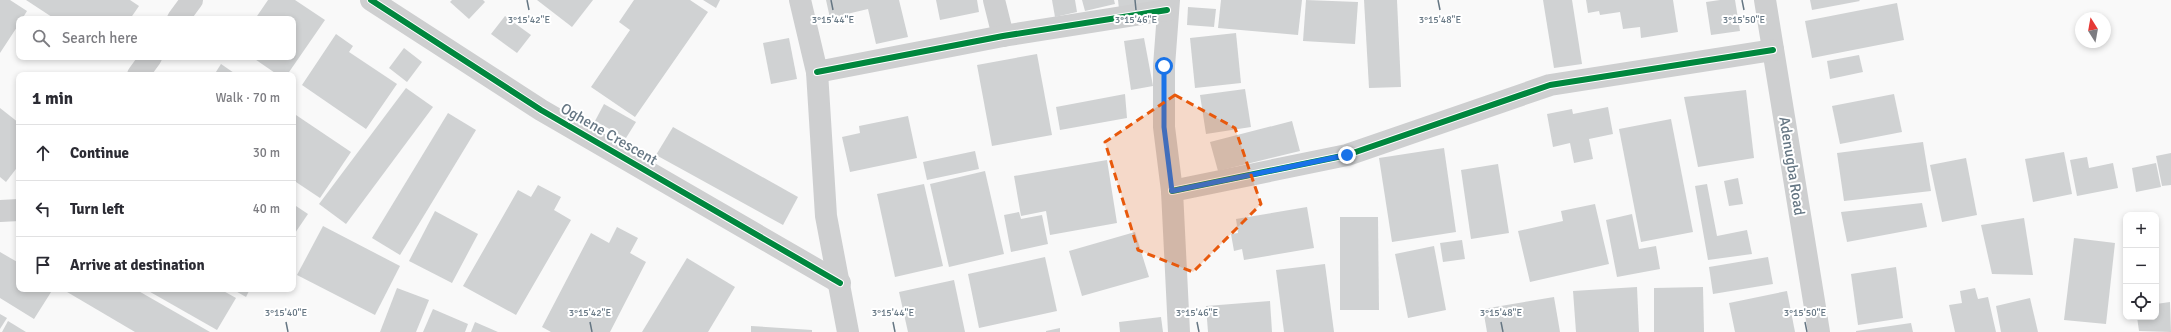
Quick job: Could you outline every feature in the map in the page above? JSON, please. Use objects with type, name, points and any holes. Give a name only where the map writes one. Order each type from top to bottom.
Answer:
[{"type":"street","points":[[180,16],[192,0]]},
{"type":"street","name":"Oghene Crescent","points":[[371,0],[541,110],[840,283]]},
{"type":"street","points":[[800,0],[817,72],[826,216],[840,283],[848,332]]},
{"type":"street","points":[[994,0],[1003,36]]},
{"type":"street","name":"Adenugba Road","points":[[1765,0],[1819,332]]},
{"type":"street","points":[[817,72],[1168,5],[1164,66],[1164,127],[1172,191],[1179,332]]},
{"type":"street","points":[[1172,191],[1347,155],[1550,85],[1773,50]]},
{"type":"street","points":[[140,72],[149,60]]},
{"type":"street","points":[[0,211],[16,210]]},
{"type":"highlighted area","points":[[1175,95],[1235,128],[1261,204],[1193,272],[1138,250],[1105,142]]},
{"type":"building","points":[[0,0],[10,0],[27,11],[24,16],[16,16],[16,29],[0,53]]},
{"type":"building","points":[[26,0],[130,0],[139,6],[132,16],[50,16]]},
{"type":"building","points":[[268,0],[295,0],[325,20],[289,72],[274,72],[256,60],[296,60],[296,16],[257,16]]},
{"type":"building","points":[[452,0],[483,0],[485,2],[469,19],[450,2]]},
{"type":"building","points":[[537,0],[593,0],[572,27]]},
{"type":"building","points":[[634,0],[690,0],[708,12],[635,117],[591,87],[630,30],[619,22]]},
{"type":"building","points":[[703,0],[720,0],[716,8]]},
{"type":"building","points":[[826,0],[899,0],[908,37],[876,44],[868,9],[830,18]]},
{"type":"building","points":[[936,0],[977,0],[979,12],[940,20]]},
{"type":"building","points":[[1052,0],[1075,0],[1077,12],[1055,17]]},
{"type":"building","points":[[1082,0],[1114,0],[1115,4],[1085,11]]},
{"type":"building","points":[[1118,0],[1159,0],[1159,6],[1119,9]]},
{"type":"building","points":[[1221,0],[1302,0],[1298,35],[1218,28]]},
{"type":"building","points":[[1306,0],[1358,2],[1355,44],[1303,41]]},
{"type":"building","points":[[1364,0],[1397,0],[1401,87],[1369,88]]},
{"type":"building","points":[[1543,0],[1572,0],[1582,64],[1554,68]]},
{"type":"building","points":[[1586,0],[1673,0],[1678,32],[1641,38],[1640,27],[1623,29],[1620,12],[1600,15],[1599,11],[1588,13]]},
{"type":"building","points":[[1735,0],[1740,31],[1711,35],[1706,2]]},
{"type":"building","points":[[1810,0],[1859,0],[1860,1],[1812,10]]},
{"type":"building","points":[[1897,3],[1904,40],[1812,58],[1805,21]]},
{"type":"building","points":[[1188,7],[1216,9],[1214,27],[1187,25]]},
{"type":"building","points":[[505,16],[531,35],[517,53],[491,34]]},
{"type":"building","points":[[1236,33],[1241,83],[1195,88],[1190,38]]},
{"type":"building","points":[[336,34],[353,46],[349,52],[397,84],[366,129],[302,85]]},
{"type":"building","points":[[789,38],[797,79],[771,84],[763,43]]},
{"type":"building","points":[[1144,38],[1153,86],[1131,90],[1124,41]]},
{"type":"building","points":[[404,48],[422,62],[407,82],[389,68]]},
{"type":"building","points":[[1037,54],[1052,135],[992,146],[977,65]]},
{"type":"building","points":[[1859,55],[1863,72],[1830,79],[1827,61]]},
{"type":"building","points":[[221,64],[233,72],[216,72]]},
{"type":"building","points":[[406,88],[433,107],[346,224],[319,204]]},
{"type":"building","points":[[1245,89],[1251,127],[1206,134],[1200,95]]},
{"type":"building","points":[[1746,90],[1754,158],[1698,167],[1684,97]]},
{"type":"building","points":[[1125,94],[1127,118],[1060,130],[1056,107]]},
{"type":"building","points":[[1894,94],[1902,132],[1840,144],[1832,106]]},
{"type":"building","points":[[604,104],[636,122],[626,138],[595,121]]},
{"type":"building","points":[[1608,107],[1613,134],[1589,139],[1593,159],[1574,163],[1570,143],[1553,147],[1547,114],[1572,109],[1573,114]]},
{"type":"building","points":[[0,108],[16,121],[16,169],[6,182],[0,177]]},
{"type":"building","points":[[448,113],[476,130],[400,255],[372,238]]},
{"type":"building","points":[[296,115],[351,152],[320,198],[296,182]]},
{"type":"building","points":[[908,116],[917,158],[850,172],[842,137],[860,133],[859,126]]},
{"type":"building","points":[[1671,119],[1693,232],[1641,242],[1619,129]]},
{"type":"building","points":[[1292,121],[1300,151],[1218,171],[1210,142]]},
{"type":"building","points":[[673,127],[798,197],[783,225],[656,155]]},
{"type":"building","points":[[1923,142],[1931,191],[1844,201],[1837,153]]},
{"type":"building","points":[[1444,148],[1456,232],[1392,242],[1379,158]]},
{"type":"building","points":[[975,151],[979,169],[927,180],[923,162]]},
{"type":"building","points":[[2064,152],[2072,194],[2033,202],[2025,159]]},
{"type":"building","points":[[2171,153],[2171,185],[2162,186],[2156,156]]},
{"type":"building","points":[[2087,157],[2089,168],[2113,163],[2118,188],[2077,196],[2070,160]]},
{"type":"building","points":[[1966,158],[1977,215],[1942,222],[1930,165]]},
{"type":"building","points":[[1107,160],[1117,223],[1050,235],[1046,211],[1021,216],[1014,176]]},
{"type":"building","points":[[2156,163],[2161,187],[2136,192],[2132,168]]},
{"type":"building","points":[[1498,164],[1509,233],[1471,239],[1461,170]]},
{"type":"building","points":[[985,171],[1004,254],[949,267],[930,184]]},
{"type":"building","points":[[1738,178],[1743,204],[1729,206],[1724,181]]},
{"type":"building","points":[[924,184],[943,266],[895,277],[877,194]]},
{"type":"building","points":[[1707,184],[1717,236],[1747,230],[1752,254],[1708,260],[1695,186]]},
{"type":"building","points":[[538,185],[561,197],[554,210],[571,220],[516,315],[463,286],[518,190],[531,197]]},
{"type":"building","points":[[1922,203],[1927,227],[1847,242],[1841,212]]},
{"type":"building","points":[[1595,204],[1609,264],[1530,282],[1518,231],[1563,221],[1561,211]]},
{"type":"building","points":[[296,206],[308,214],[296,232]]},
{"type":"building","points":[[1307,207],[1314,248],[1244,260],[1242,249],[1234,251],[1231,234],[1238,233],[1236,219]]},
{"type":"building","points":[[435,211],[478,234],[452,283],[409,261]]},
{"type":"building","points":[[1019,212],[1021,219],[1042,215],[1048,244],[1011,252],[1004,215]]},
{"type":"building","points":[[1632,214],[1639,249],[1656,246],[1660,269],[1617,277],[1606,220]]},
{"type":"building","points":[[1340,217],[1378,217],[1379,310],[1340,310]]},
{"type":"building","points":[[2024,218],[2033,275],[1992,274],[1981,225]]},
{"type":"building","points":[[323,226],[400,266],[375,315],[297,275]]},
{"type":"building","points":[[617,227],[638,238],[630,253],[646,262],[610,332],[551,332],[542,327],[591,233],[609,243]]},
{"type":"building","points":[[1135,232],[1149,277],[1082,296],[1069,251]]},
{"type":"building","points":[[2074,238],[2115,243],[2106,324],[2064,320]]},
{"type":"building","points":[[1462,240],[1465,259],[1443,262],[1440,243]]},
{"type":"building","points":[[1434,246],[1446,310],[1408,318],[1395,254]]},
{"type":"building","points":[[0,252],[16,261],[16,292],[51,292],[34,319],[0,298]]},
{"type":"building","points":[[1045,257],[1057,311],[979,328],[968,274]]},
{"type":"building","points":[[1768,257],[1773,284],[1713,294],[1709,267]]},
{"type":"building","points":[[687,258],[735,287],[708,332],[642,332]]},
{"type":"building","points":[[1325,264],[1334,332],[1284,332],[1276,270]]},
{"type":"building","points":[[1896,267],[1903,318],[1858,325],[1851,274]]},
{"type":"building","points":[[954,280],[965,332],[908,332],[899,292]]},
{"type":"building","points":[[1637,287],[1639,332],[1576,332],[1573,291]]},
{"type":"building","points":[[1703,287],[1704,332],[1654,332],[1654,288]]},
{"type":"building","points":[[397,288],[429,300],[416,332],[380,332]]},
{"type":"building","points":[[1975,288],[1978,299],[1988,297],[1996,332],[1955,332],[1949,305],[1962,303],[1960,291]]},
{"type":"building","points":[[1787,291],[1795,332],[1735,332],[1729,303]]},
{"type":"building","points":[[67,292],[140,292],[210,332],[135,332]]},
{"type":"building","points":[[150,292],[225,292],[236,298],[217,330]]},
{"type":"building","points":[[237,292],[248,292],[246,297]]},
{"type":"building","points":[[1554,297],[1560,332],[1487,332],[1483,309]]},
{"type":"building","points":[[2030,298],[2038,332],[2001,332],[1996,306]]},
{"type":"building","points":[[1270,301],[1272,332],[1208,332],[1206,306]]},
{"type":"building","points":[[2170,302],[2171,332],[2139,331],[2137,320],[2159,320],[2159,304]]},
{"type":"building","points":[[433,309],[468,324],[465,332],[423,332]]},
{"type":"building","points":[[0,314],[7,318],[0,329]]},
{"type":"building","points":[[1161,317],[1163,332],[1120,332],[1119,322]]},
{"type":"building","points":[[8,321],[26,332],[2,332]]},
{"type":"building","points":[[475,322],[498,332],[471,332]]},
{"type":"building","points":[[1911,323],[1913,332],[1856,332],[1856,331]]},
{"type":"building","points":[[751,326],[812,330],[812,332],[751,332]]},
{"type":"building","points":[[1060,328],[1060,332],[1046,332],[1046,331]]},
{"type":"cycle path","points":[[371,0],[541,110],[840,283]]},
{"type":"cycle path","points":[[817,72],[1003,36],[1167,10]]},
{"type":"cycle path","points":[[1172,191],[1347,155],[1550,85],[1773,50]]},
{"type":"route","points":[[1164,66],[1164,127],[1172,191],[1347,155]]}]
